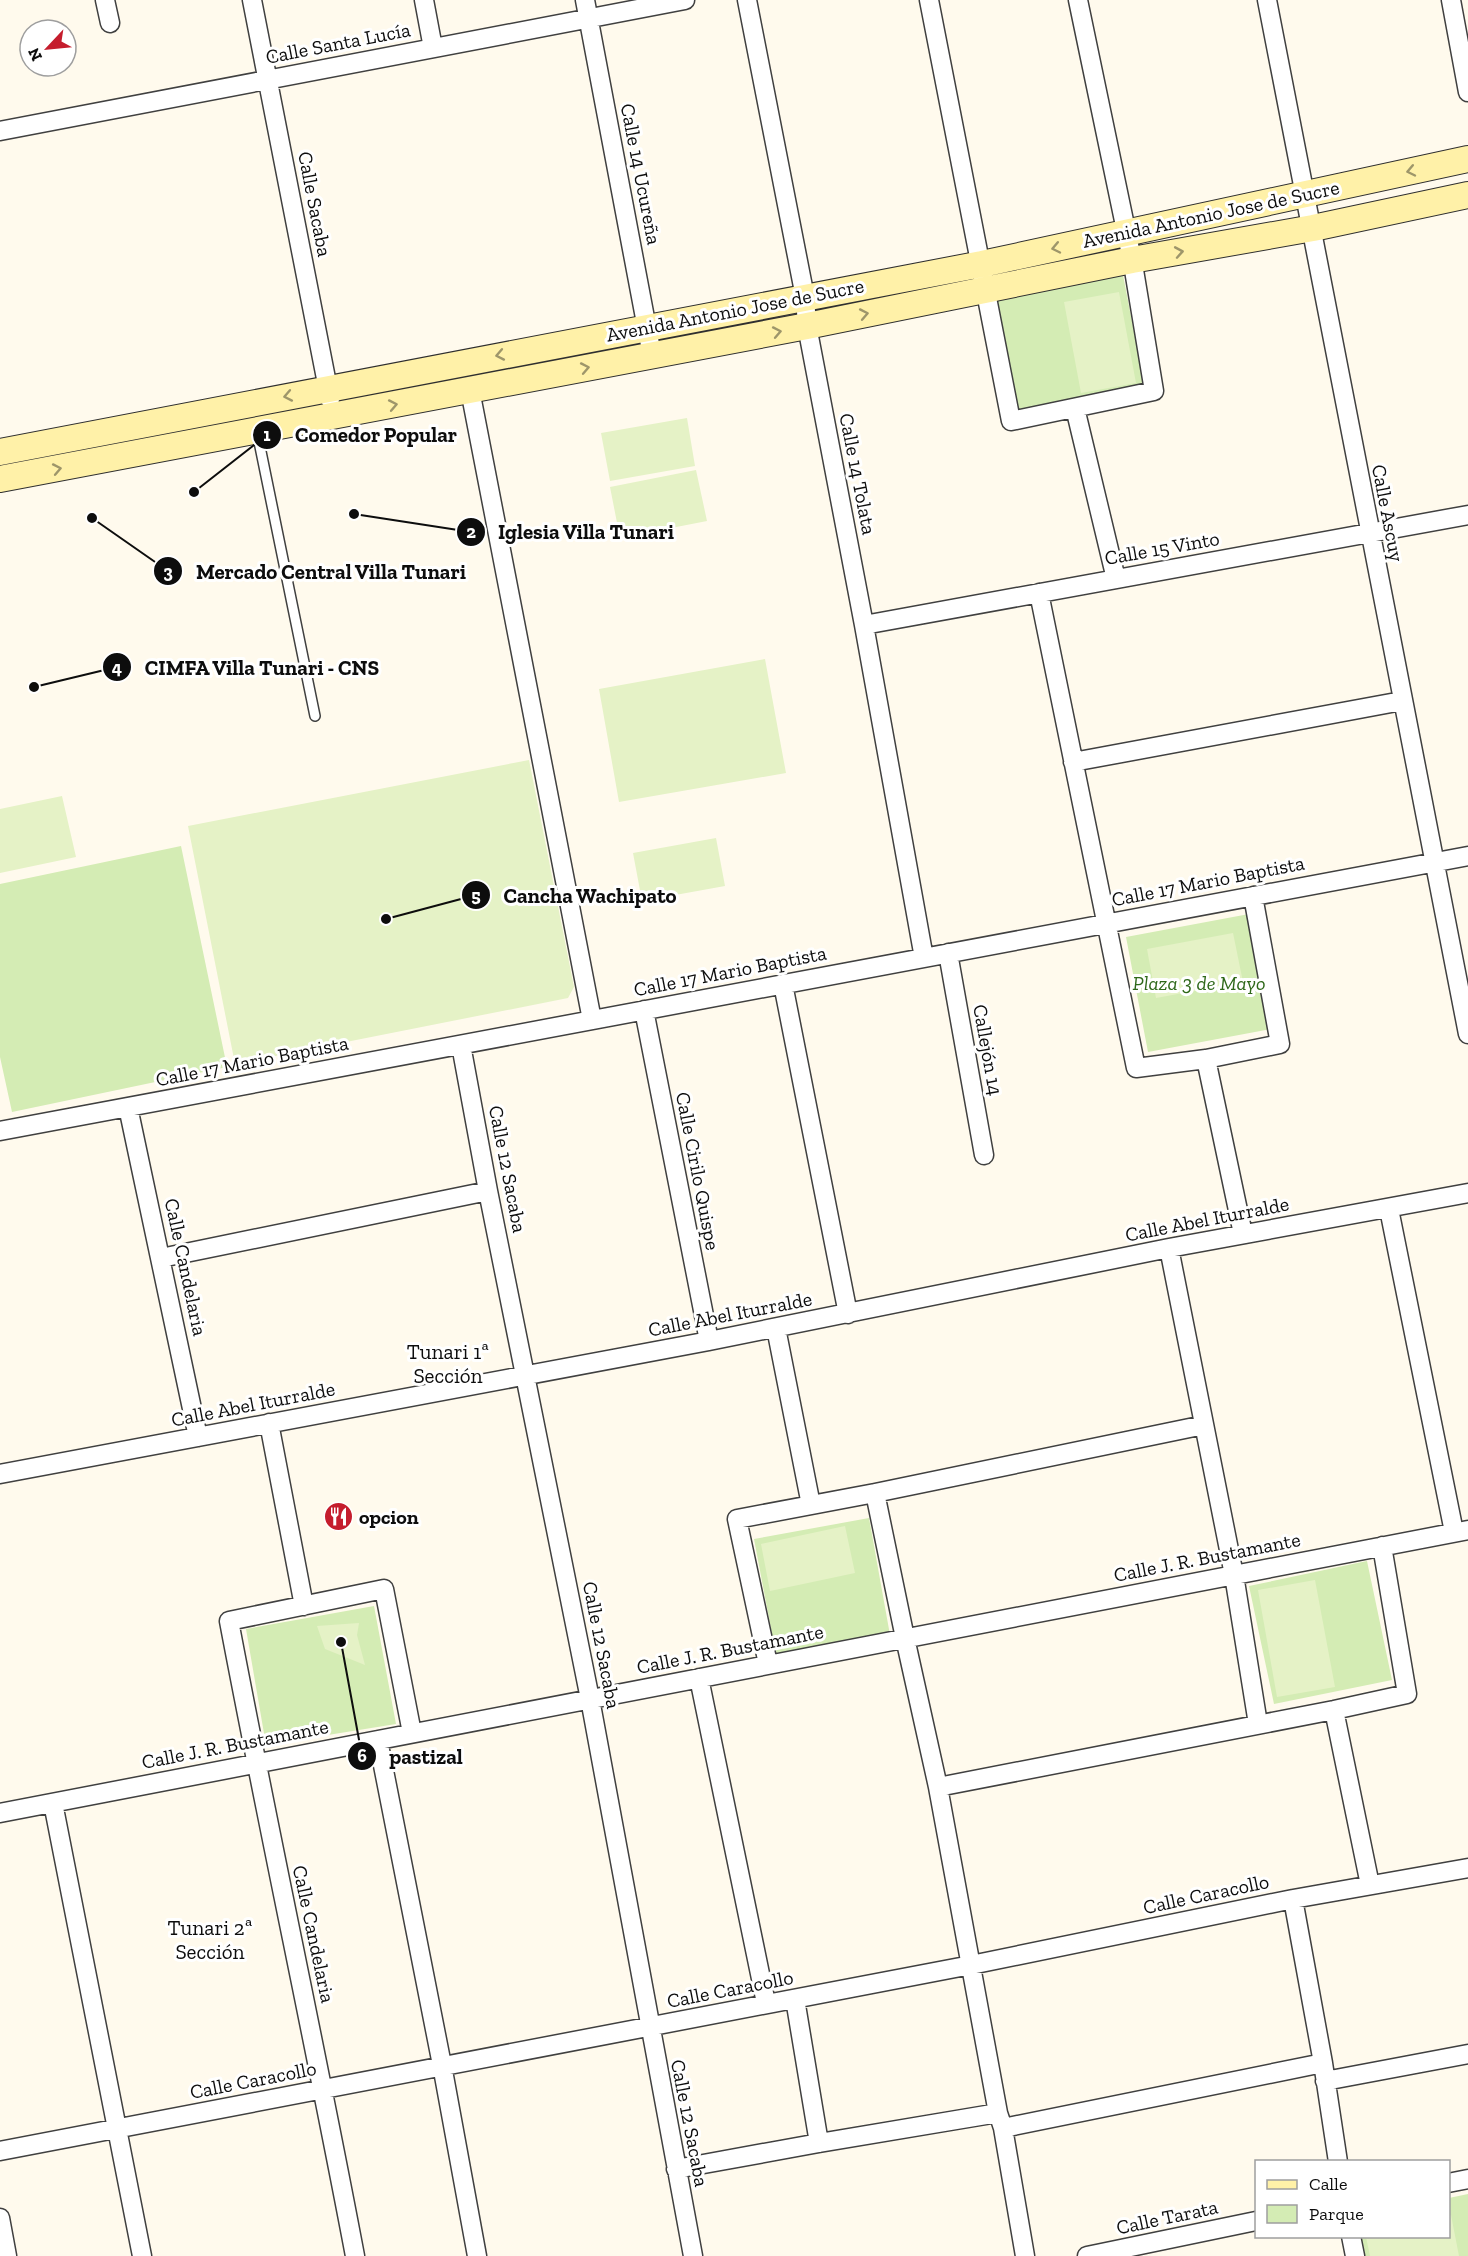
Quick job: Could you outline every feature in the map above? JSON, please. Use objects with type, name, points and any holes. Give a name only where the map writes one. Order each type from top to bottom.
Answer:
[{"type":"main road","name":"Avenida Antonio Jose de Sucre","points":[[0,480],[254,417],[328,389],[982,264],[1468,159]]},
{"type":"main road","name":"Avenida Antonio Jose de Sucre","points":[[0,452],[254,417],[334,416],[807,326],[1132,260],[1312,228],[1468,195]]},
{"type":"street","points":[[105,0],[110,23]]},
{"type":"street","name":"Calle Sacaba","points":[[252,0],[334,416]]},
{"type":"street","points":[[424,0],[433,48]]},
{"type":"street","name":"Calle 14 Ucureña","points":[[585,0],[652,355]]},
{"type":"street","name":"Calle Santa Lucía","points":[[0,131],[685,0]]},
{"type":"street","name":"Calle 14 Tolata","points":[[747,0],[805,297],[807,326],[924,958]]},
{"type":"street","points":[[929,0],[1011,421],[1154,391],[1132,260],[1078,0]]},
{"type":"street","name":"Calle Ascuy","points":[[1267,0],[1468,1034]]},
{"type":"street","points":[[1451,0],[1468,92]]},
{"type":"street","points":[[470,390],[592,1020]]},
{"type":"street","points":[[1075,408],[1116,579]]},
{"type":"street","name":"Calle 15 Vinto","points":[[864,625],[1468,515]]},
{"type":"street","points":[[1039,593],[1136,1068],[1206,1059],[1281,1044],[1253,896]]},
{"type":"street","points":[[1073,762],[1402,701]]},
{"type":"street","name":"Calle 17 Mario Baptista","points":[[0,1131],[1468,856]]},
{"type":"street","name":"Callejón 14","points":[[948,953],[984,1155]]},
{"type":"street","points":[[783,984],[848,1314]]},
{"type":"street","name":"Calle Cirilo Quispe","points":[[644,1010],[709,1341]]},
{"type":"street","name":"Calle 12 Sacaba","points":[[461,1045],[590,1699],[649,2028],[693,2256]]},
{"type":"street","points":[[1206,1059],[1243,1234]]},
{"type":"street","name":"Calle Candelaria","points":[[128,1107],[198,1437]]},
{"type":"street","points":[[161,1258],[488,1191]]},
{"type":"street","name":"Calle Abel Iturralde","points":[[0,1474],[709,1341],[1169,1248],[1468,1193]]},
{"type":"street","points":[[1389,1209],[1461,1531]]},
{"type":"street","points":[[1169,1248],[1234,1575],[1258,1724]]},
{"type":"street","points":[[776,1328],[811,1505]]},
{"type":"street","points":[[269,1423],[304,1606],[384,1589],[412,1733]]},
{"type":"street","points":[[768,1664],[737,1519],[876,1493],[1204,1425]]},
{"type":"street","points":[[876,1493],[938,1787],[1025,2256]]},
{"type":"street","name":"Calle J. R. Bustamante","points":[[0,1813],[1461,1531]]},
{"type":"street","points":[[938,1787],[1407,1694],[1382,1546]]},
{"type":"street","name":"Calle Candelaria","points":[[304,1606],[229,1621],[355,2256]]},
{"type":"street","points":[[699,1678],[766,2003]]},
{"type":"street","points":[[1334,1710],[1370,1885]]},
{"type":"street","points":[[378,1740],[477,2256]]},
{"type":"street","points":[[53,1803],[142,2256]]},
{"type":"street","name":"Calle Caracollo","points":[[0,2151],[323,2090],[442,2065],[649,2028],[1293,1899],[1468,1868]]},
{"type":"street","points":[[1293,1899],[1323,2062],[1338,2160]]},
{"type":"street","points":[[795,1999],[819,2143]]},
{"type":"street","points":[[1325,2081],[1468,2054]]},
{"type":"street","points":[[676,2169],[819,2143],[1000,2120],[1323,2062]]},
{"type":"street","points":[[1450,2183],[1468,2179]]},
{"type":"street","points":[[0,2218],[7,2256]]},
{"type":"street","name":"Calle Tarata","points":[[1087,2256],[1255,2221]]},
{"type":"street","points":[[1351,2238],[1355,2256]]},
{"type":"lane","points":[[254,417],[315,716]]},
{"type":"green space","points":[[1123,275],[1145,389],[1014,413],[993,299]]},
{"type":"green space","points":[[1119,292],[1136,383],[1081,393],[1064,302]]},
{"type":"green space","points":[[687,418],[695,466],[610,481],[601,433]]},
{"type":"green space","points":[[696,470],[707,521],[620,538],[610,487]]},
{"type":"green space","points":[[765,659],[786,773],[619,802],[599,689]]},
{"type":"green space","points":[[529,760],[574,987],[568,998],[235,1064],[188,826]]},
{"type":"green space","points":[[62,796],[76,857],[0,873],[0,809]]},
{"type":"green space","points":[[716,838],[725,886],[642,901],[633,853]]},
{"type":"green space","points":[[181,846],[227,1067],[12,1112],[0,1057],[0,884]]},
{"type":"green space","name":"Plaza 3 de Mayo","points":[[1249,914],[1271,1029],[1148,1052],[1126,937]]},
{"type":"green space","points":[[1233,933],[1243,982],[1156,998],[1147,949]]},
{"type":"green space","points":[[869,1518],[890,1635],[776,1655],[754,1539]]},
{"type":"green space","points":[[845,1526],[855,1573],[770,1591],[761,1544]]},
{"type":"green space","points":[[1367,1561],[1392,1680],[1274,1704],[1249,1586]]},
{"type":"green space","points":[[1315,1580],[1335,1687],[1277,1697],[1258,1590]]},
{"type":"green space","points":[[374,1606],[396,1724],[266,1745],[246,1629]]},
{"type":"green space","points":[[359,1623],[357,1635],[365,1665],[325,1649],[317,1626]]},
{"type":"green space","points":[[1468,2194],[1468,2256],[1362,2256],[1358,2238],[1450,2238],[1450,2198]]},
{"type":"green space","points":[[1450,2216],[1459,2256],[1370,2256],[1366,2238],[1450,2238]]},
{"type":"place","name":"Comedor Popular","points":[[194,492]]},
{"type":"place","name":"Iglesia Villa Tunari","points":[[354,514]]},
{"type":"place","name":"Mercado Central Villa Tunari","points":[[92,518]]},
{"type":"place","name":"CIMFA Villa Tunari - CNS","points":[[34,687]]},
{"type":"place","name":"Cancha Wachipato","points":[[386,919]]},
{"type":"place","name":"opcion","points":[[338,1517]]},
{"type":"place","name":"pastizal","points":[[341,1642]]},
{"type":"district","name":"Tunari 1ª Sección","points":[[448,1364]]},
{"type":"district","name":"Tunari 2ª Sección","points":[[210,1940]]}]
